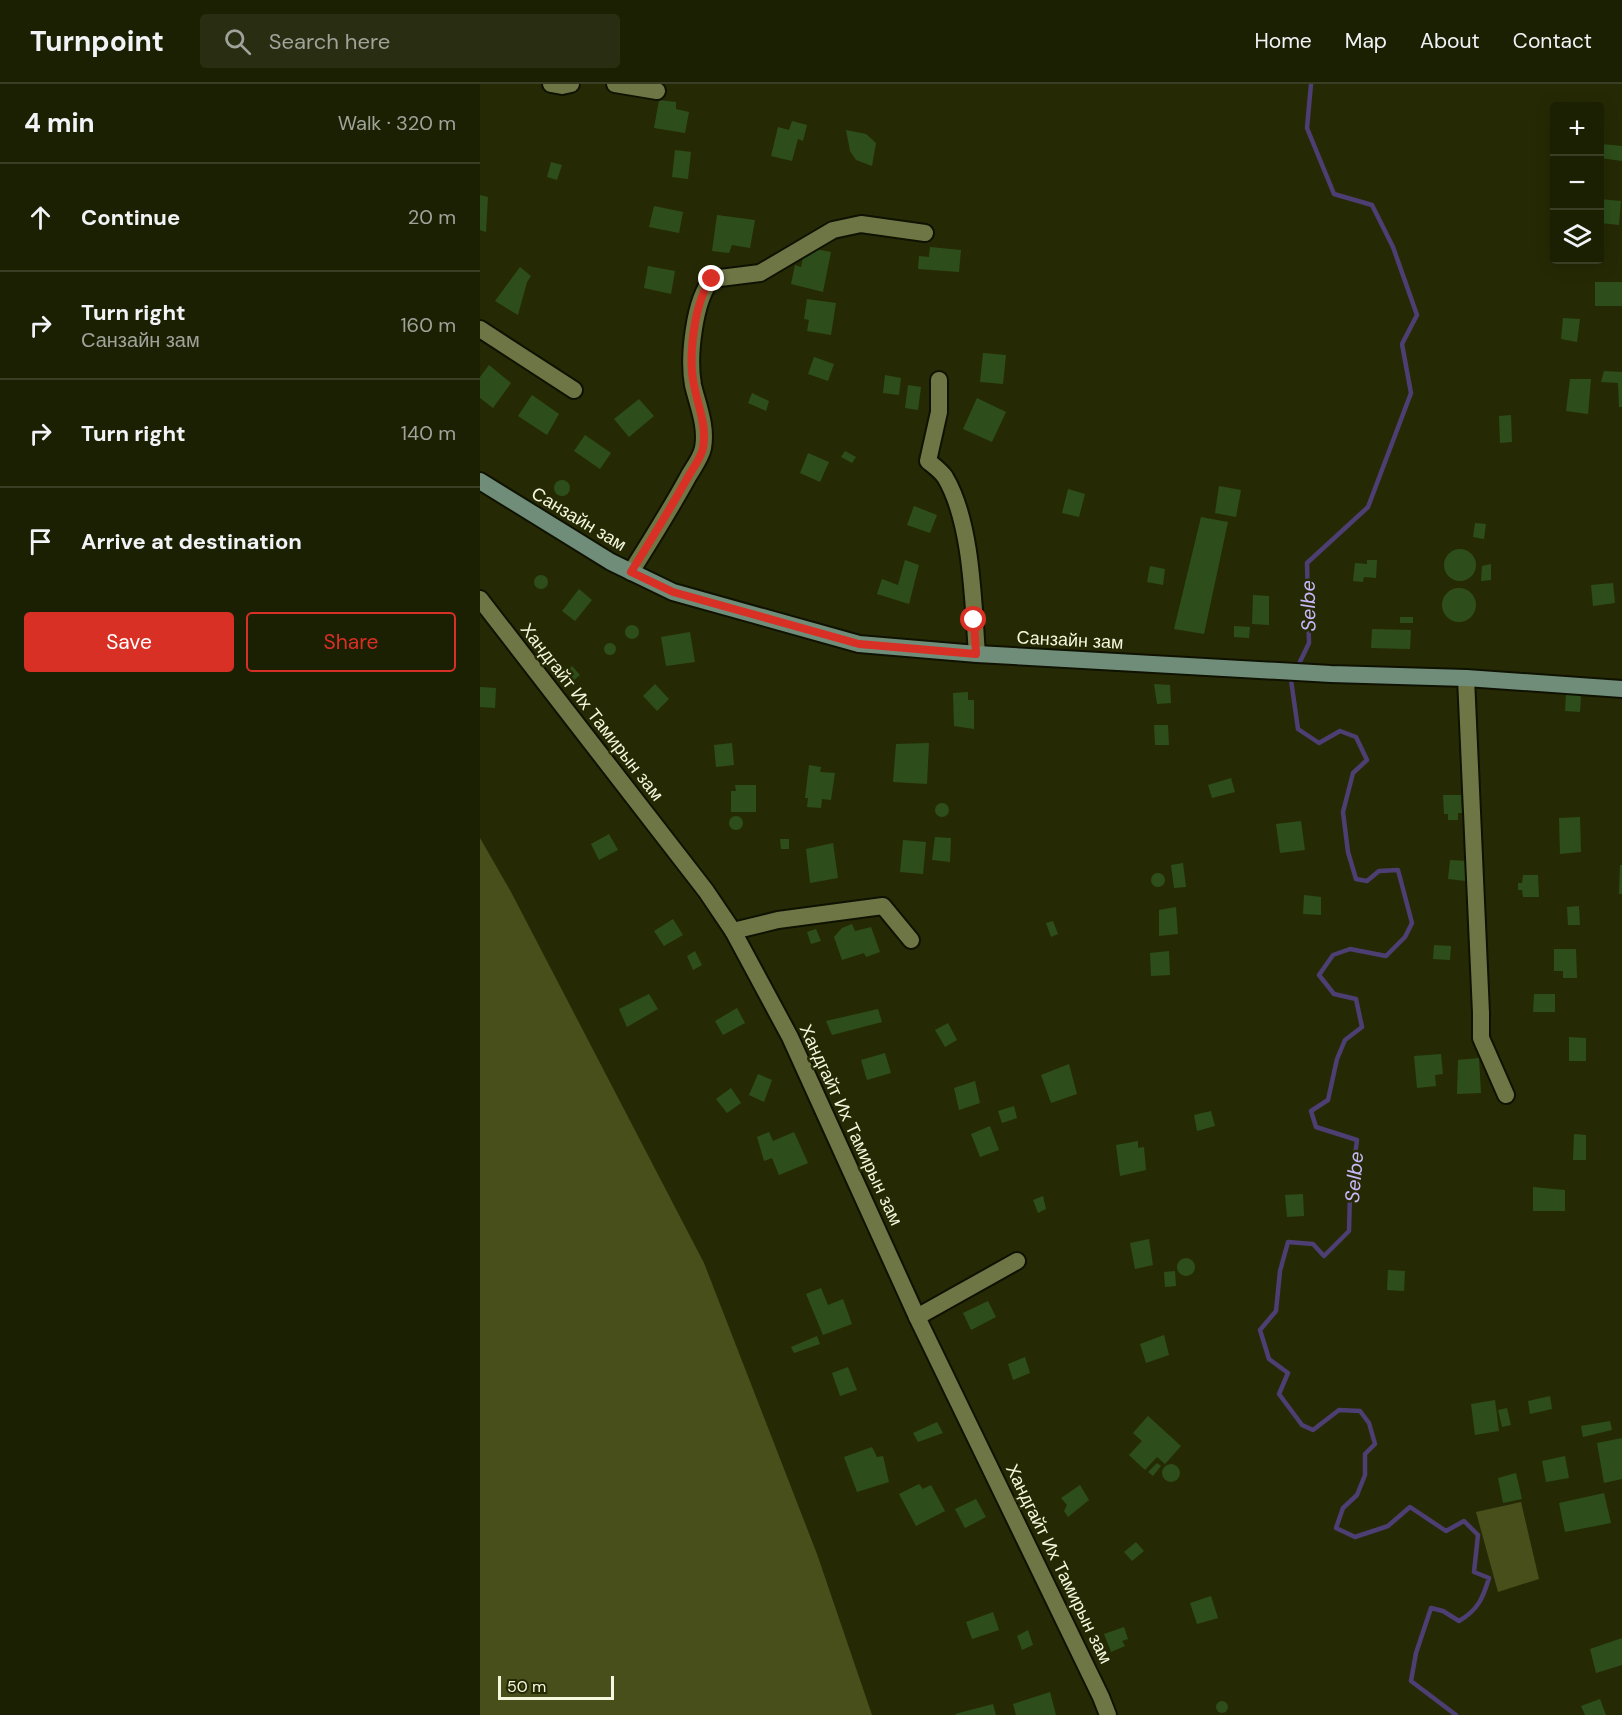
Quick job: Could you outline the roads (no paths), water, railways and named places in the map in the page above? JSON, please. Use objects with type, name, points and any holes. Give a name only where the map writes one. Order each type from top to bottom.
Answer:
[{"type":"main road","name":"Санзайн зам","points":[[480,481],[611,562],[673,592],[859,644],[976,654],[1331,674],[1466,678],[1622,689]]},
{"type":"street","points":[[551,84],[562,86],[571,84]]},
{"type":"street","points":[[615,84],[657,91]]},
{"type":"street","points":[[631,572],[665,519],[702,451],[702,419],[693,383],[692,338],[703,292],[712,279],[760,273],[833,230],[861,224],[925,233]]},
{"type":"street","points":[[480,330],[574,390]]},
{"type":"street","points":[[939,380],[939,412],[928,461],[944,475],[957,502],[971,577],[976,654]]},
{"type":"street","name":"Хандгайт Их Тамирын зам","points":[[480,599],[706,891],[733,931],[790,1036],[917,1317],[1108,1715]]},
{"type":"street","points":[[1466,678],[1481,1038],[1506,1095]]},
{"type":"street","points":[[733,931],[778,920],[883,906],[910,940]]},
{"type":"street","points":[[917,1317],[1017,1261]]},
{"type":"waterway","name":"Selbe","points":[[1297,668],[1309,643],[1307,563],[1368,507],[1411,393],[1402,344],[1417,315],[1393,247],[1372,205],[1334,194],[1307,128],[1311,84]]},
{"type":"waterway","name":"Selbe","points":[[1293,676],[1291,680],[1298,729],[1319,743],[1340,731],[1356,737],[1367,760],[1353,773],[1343,812],[1348,852],[1356,879],[1367,881],[1379,871],[1398,870],[1412,923],[1405,937],[1386,956],[1350,949],[1333,955],[1319,975],[1334,994],[1356,999],[1362,1027],[1345,1040],[1337,1059],[1328,1100],[1311,1111],[1316,1127],[1357,1140],[1350,1194],[1349,1231],[1324,1256],[1313,1244],[1288,1242],[1280,1271],[1276,1311],[1260,1330],[1269,1359],[1288,1373],[1279,1394],[1302,1425],[1313,1430],[1339,1410],[1360,1411],[1369,1423],[1375,1444],[1365,1454],[1365,1475],[1357,1495],[1343,1508],[1336,1528],[1355,1537],[1388,1526],[1410,1507],[1446,1531],[1464,1521],[1478,1535],[1474,1572],[1489,1578],[1482,1597],[1475,1608],[1459,1621],[1443,1611],[1431,1608],[1416,1653],[1411,1681],[1456,1715]]}]
